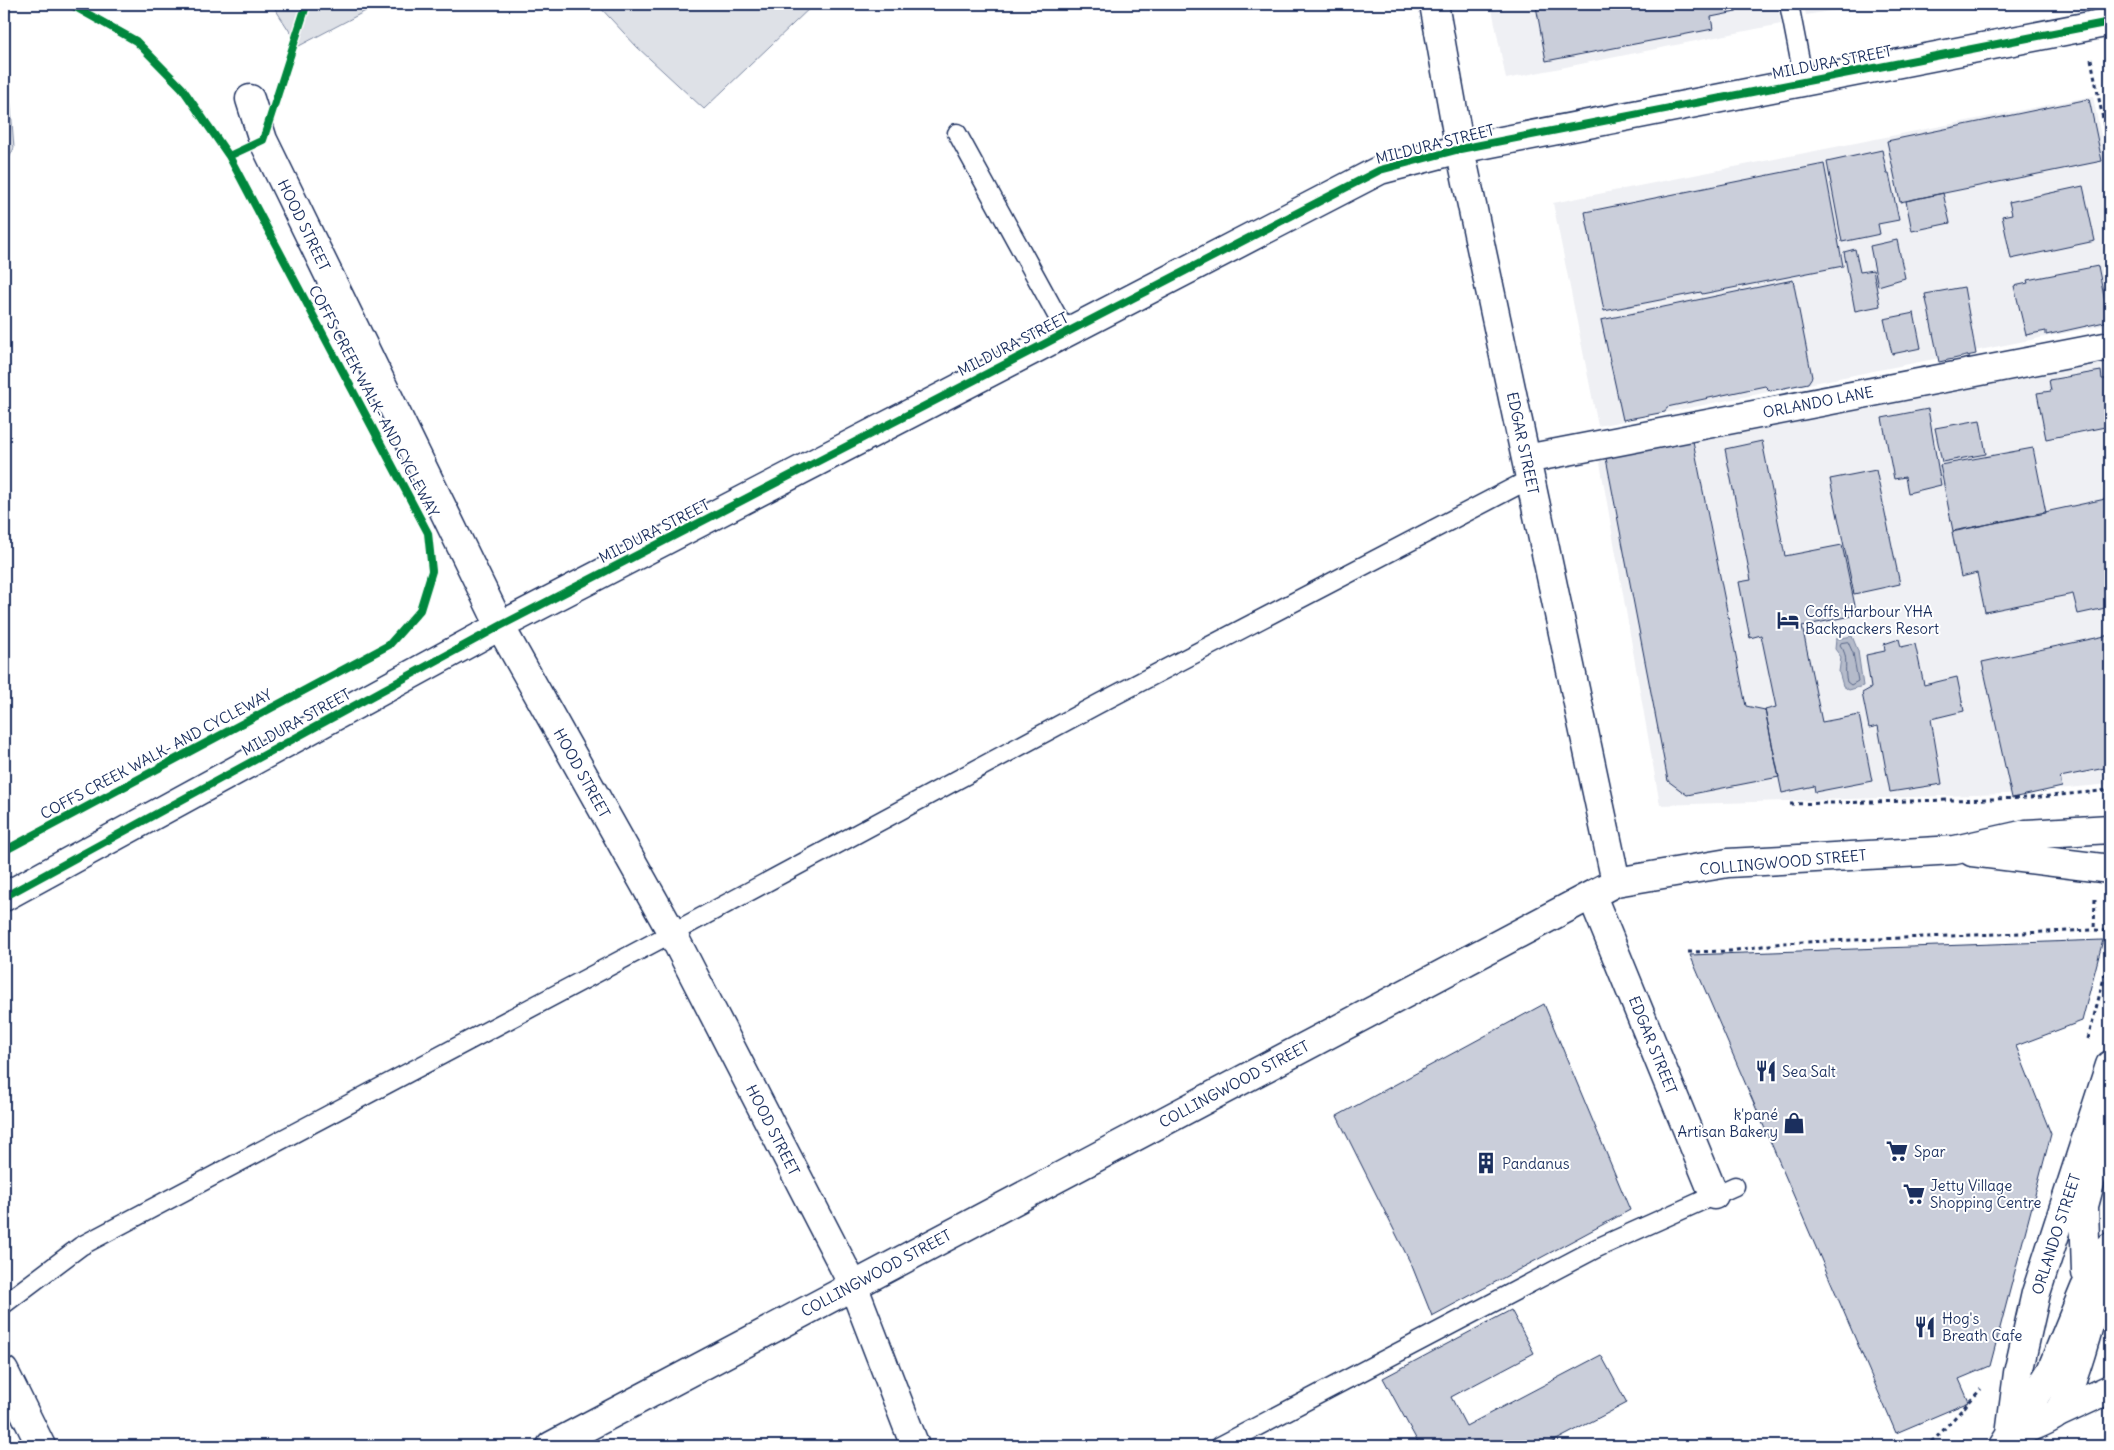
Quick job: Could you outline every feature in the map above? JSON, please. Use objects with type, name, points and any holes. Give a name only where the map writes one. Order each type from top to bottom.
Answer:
[{"type":"street","name":"EDGAR STREET","points":[[1434,4],[1460,149],[1616,882]]},
{"type":"street","name":"MILDURA STREET","points":[[4,897],[500,626],[1380,170],[1460,149],[2110,22]]},
{"type":"street","name":"HOOD STREET","points":[[250,99],[263,140],[500,626],[672,933],[853,1285],[915,1446]]},
{"type":"street","name":"ORLANDO LANE","points":[[1528,469],[2110,346]]},
{"type":"street","name":"COLLINGWOOD STREET","points":[[551,1446],[1616,882],[1728,863],[1955,850],[2026,834],[2110,829]]},
{"type":"street","name":"COLLINGWOOD STREET","points":[[1955,850],[2110,870]]},
{"type":"street","name":"EDGAR STREET","points":[[1592,896],[1725,1190]]},
{"type":"street","name":"ORLANDO STREET","points":[[2006,1441],[2018,1373],[2036,1293],[2110,1065]]},
{"type":"street","points":[[2102,1290],[2086,1273],[2084,1206],[2110,1107]]},
{"type":"street","points":[[2056,1414],[2066,1396],[2102,1290],[2110,1247]]},
{"type":"street","points":[[2006,1441],[2051,1371],[2085,1288],[2102,1290]]},
{"type":"street","points":[[4,1371],[41,1446]]},
{"type":"street","points":[[2006,1441],[2056,1414],[2110,1389]]},
{"type":"lane","points":[[1789,4],[1804,81]]},
{"type":"lane","points":[[957,134],[1066,332]]},
{"type":"lane","points":[[4,1304],[82,1246],[672,933],[1528,469]]},
{"type":"lane","points":[[1220,1446],[1597,1248],[1725,1190]]},
{"type":"path","points":[[70,4],[136,41],[182,88],[234,165]]},
{"type":"path","points":[[2084,28],[2110,154]]},
{"type":"path","points":[[229,156],[263,140]]},
{"type":"path","points":[[1790,804],[2030,798],[2110,790]]},
{"type":"path","points":[[1688,952],[1730,951],[1782,944],[2094,930]]},
{"type":"shaded area","points":[[272,4],[379,4],[299,46]]},
{"type":"shaded area","points":[[597,4],[814,4],[704,109],[637,47]]},
{"type":"shaded area","points":[[1491,4],[1777,4],[1781,24],[1506,79]]},
{"type":"shaded area","points":[[1804,4],[1870,4],[1806,15]]},
{"type":"shaded area","points":[[4,17],[14,148],[4,168]]},
{"type":"shaded area","points":[[2093,96],[2110,183],[2110,324],[1598,426],[1553,203]]},
{"type":"shaded area","points":[[2110,356],[2110,784],[2005,794],[1660,805],[1599,457]]},
{"type":"water","points":[[1852,636],[1858,651],[1863,686],[1849,690],[1843,686],[1839,672],[1841,657],[1835,649],[1836,639]]},
{"type":"building","points":[[1545,4],[1734,4],[1736,12],[1711,17],[1713,29],[1546,61],[1536,6]]},
{"type":"building","points":[[2089,99],[2102,161],[1900,202],[1887,141]]},
{"type":"building","points":[[1882,150],[1899,220],[1878,224],[1880,234],[1842,242],[1827,162]]},
{"type":"building","points":[[1824,164],[1843,266],[1604,311],[1585,212]]},
{"type":"building","points":[[2083,186],[2095,241],[2011,259],[2002,216],[2012,214],[2009,202]]},
{"type":"building","points":[[1943,193],[1950,223],[1912,231],[1906,201]]},
{"type":"building","points":[[1897,240],[1905,278],[1878,286],[1870,246]]},
{"type":"building","points":[[1855,249],[1860,272],[1873,270],[1880,306],[1855,311],[1844,252]]},
{"type":"building","points":[[2098,266],[2109,321],[2046,335],[2046,331],[2026,335],[2014,286],[2028,283],[2027,280]]},
{"type":"building","points":[[1793,280],[1812,377],[1808,383],[1770,391],[1765,386],[1667,407],[1665,412],[1623,420],[1601,320]]},
{"type":"building","points":[[1964,287],[1976,354],[1939,362],[1925,294]]},
{"type":"building","points":[[1914,313],[1921,348],[1892,354],[1884,319]]},
{"type":"building","points":[[2101,371],[2102,379],[2106,379],[2110,397],[2110,426],[2046,439],[2037,393],[2051,391],[2049,380]]},
{"type":"building","points":[[1928,409],[1941,485],[1908,493],[1905,477],[1894,479],[1882,418]]},
{"type":"building","points":[[1980,420],[1986,454],[1942,462],[1935,428]]},
{"type":"building","points":[[1692,436],[1746,706],[1765,710],[1779,777],[1687,795],[1668,781],[1605,453]]},
{"type":"building","name":"Coffs Harbour YHA Backpackers Resort","points":[[1762,441],[1785,556],[1842,545],[1857,615],[1802,626],[1822,722],[1859,715],[1872,781],[1815,792],[1814,786],[1782,793],[1765,710],[1776,707],[1761,635],[1750,638],[1739,582],[1751,580],[1725,449]]},
{"type":"building","points":[[2033,448],[2046,513],[1953,531],[1940,465]]},
{"type":"building","points":[[1876,470],[1900,584],[1854,594],[1830,479]]},
{"type":"building","points":[[2110,498],[2110,607],[2078,614],[2073,594],[1985,612],[1977,573],[1961,577],[1952,532]]},
{"type":"building","points":[[2110,635],[2110,767],[2060,777],[2062,787],[2012,798],[1982,662]]},
{"type":"building","points":[[1899,639],[1901,647],[1915,644],[1924,685],[1957,677],[1964,711],[1931,719],[1942,784],[1890,792],[1878,726],[1869,728],[1862,693],[1871,688],[1866,655],[1885,651],[1884,644]]},
{"type":"building","name":"Jetty Village Shopping Centre","points":[[2103,940],[2082,1021],[2016,1046],[2051,1134],[1990,1366],[1959,1379],[1969,1402],[1896,1433],[1690,955]]},
{"type":"building","name":"Pandanus","points":[[1544,1004],[1630,1210],[1432,1316],[1412,1266],[1337,1116]]},
{"type":"building","points":[[1511,1310],[1534,1353],[1451,1397],[1466,1426],[1601,1355],[1627,1403],[1545,1446],[1420,1446],[1383,1378]]},
{"type":"cycle path","points":[[70,4],[136,41],[182,88],[229,156]]},
{"type":"cycle path","name":"COFFS CREEK WALK- AND CYCLEWAY","points":[[4,851],[389,645],[420,610],[432,571],[428,533],[229,156],[263,140],[306,6],[305,4]]},
{"type":"cycle path","points":[[4,897],[500,626],[1380,170],[1460,149],[2110,22]]},
{"type":"place","name":"Coffs Harbour YHA Backpackers Resort","points":[[1788,620]]},
{"type":"place","name":"Sea Salt","points":[[1766,1071]]},
{"type":"place","name":"k'pané Artisan Bakery","points":[[1794,1123]]},
{"type":"place","name":"Spar","points":[[1897,1151]]},
{"type":"place","name":"Pandanus","points":[[1486,1163]]},
{"type":"place","name":"Jetty Village Shopping Centre","points":[[1914,1194]]},
{"type":"place","name":"Hog's Breath Cafe","points":[[1925,1327]]}]
